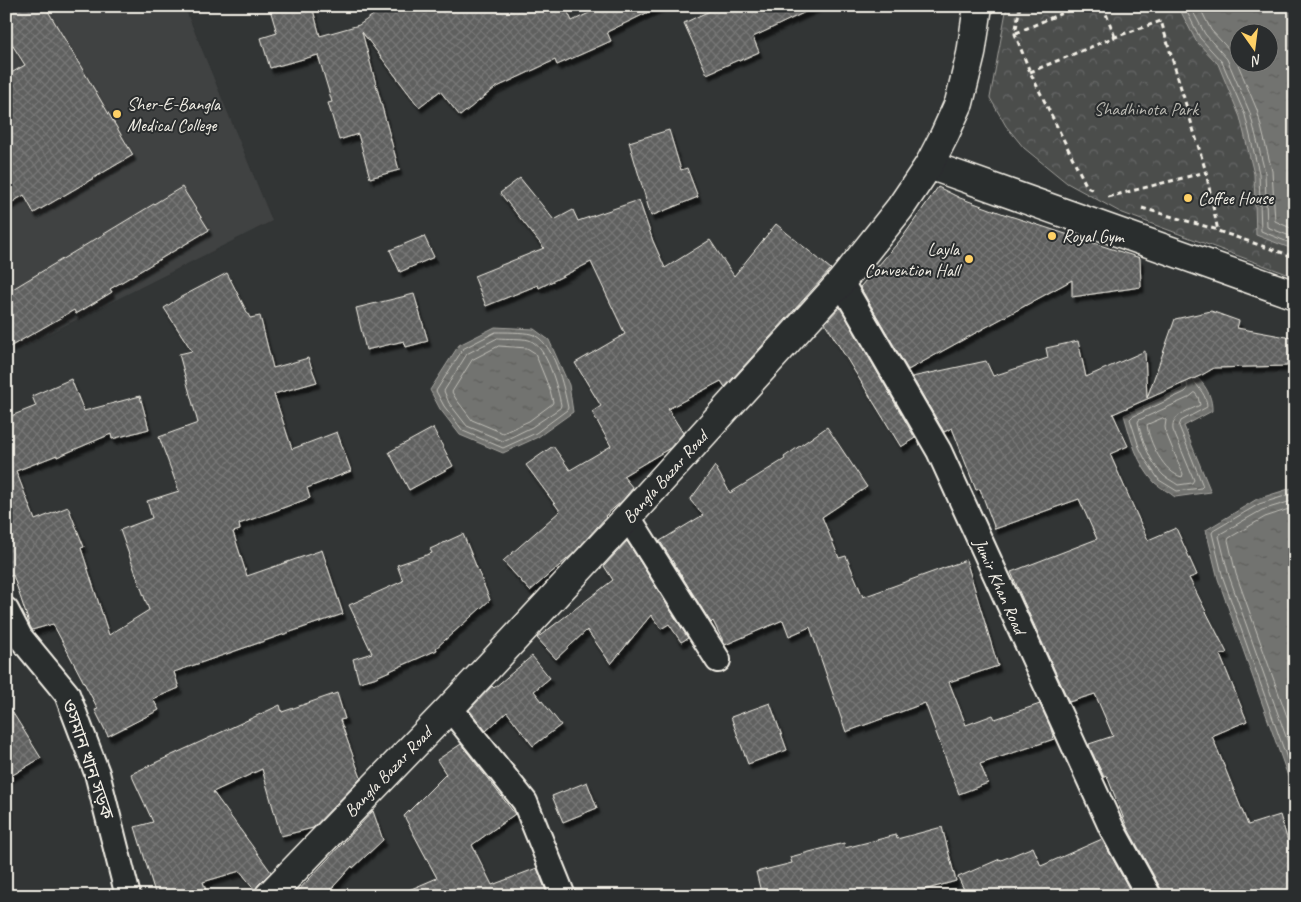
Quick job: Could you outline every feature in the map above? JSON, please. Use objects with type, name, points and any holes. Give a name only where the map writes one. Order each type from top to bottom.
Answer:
[{"type":"main road","name":"Bangla Bazar Road","points":[[269,896],[450,708],[628,517],[841,282],[900,208],[929,165],[959,103],[971,54],[978,6]]},
{"type":"main road","points":[[929,165],[1295,296]]},
{"type":"street","name":"Jumir Khan Road","points":[[841,282],[939,451],[1112,829],[1149,896]]},
{"type":"street","points":[[628,517],[718,660]]},
{"type":"street","name":"ওসমান খান সড়ক","points":[[6,610],[20,637],[67,694],[97,773],[128,896]]},
{"type":"street","points":[[450,708],[525,802],[563,896]]},
{"type":"path","points":[[1020,6],[1015,34],[1030,72],[1087,188],[1094,191]]},
{"type":"path","points":[[1015,34],[1078,6]]},
{"type":"path","points":[[1103,6],[1115,37]]},
{"type":"path","points":[[1030,72],[1161,20],[1206,172],[1218,231]]},
{"type":"path","points":[[1108,197],[1206,172]]},
{"type":"path","points":[[1101,194],[1117,200]]},
{"type":"path","points":[[1136,206],[1218,231],[1295,258]]},
{"type":"shaded area","name":"Sher-E-Bangla Medical College","points":[[6,6],[184,6],[272,221],[6,355]]},
{"type":"green space","name":"Shadhinota Park","points":[[1007,6],[1295,6],[1295,277],[1120,212],[1067,183],[1024,148],[1006,126],[990,98]]},
{"type":"water","points":[[1178,6],[1295,6],[1295,250],[1256,235],[1254,174],[1240,117],[1218,64],[1196,41]]},
{"type":"water","points":[[495,327],[534,329],[549,340],[569,385],[573,412],[538,437],[503,453],[460,435],[440,409],[430,390],[459,345]]},
{"type":"water","points":[[1175,361],[1189,370],[1206,388],[1212,411],[1184,426],[1211,492],[1175,497],[1155,483],[1144,468],[1135,451],[1124,415],[1183,388]]},
{"type":"water","points":[[1292,488],[1295,501],[1295,796],[1218,579],[1206,530],[1257,499]]},
{"type":"building","points":[[6,6],[45,6],[133,155],[34,213],[24,195],[6,206],[6,76],[25,65],[6,35]]},
{"type":"building","points":[[269,6],[312,6],[320,36],[359,25],[386,6],[565,6],[572,21],[604,6],[661,6],[607,32],[611,41],[557,65],[555,60],[495,88],[460,116],[440,91],[419,107],[362,32],[399,170],[370,178],[358,134],[339,140],[328,103],[332,102],[318,55],[270,68],[261,38],[277,33]]},
{"type":"building","points":[[720,6],[818,6],[753,37],[759,52],[707,74],[684,23]]},
{"type":"building","points":[[669,130],[681,170],[687,168],[698,197],[651,216],[629,142]]},
{"type":"building","points":[[520,178],[554,220],[573,210],[578,221],[639,200],[653,241],[665,268],[710,240],[734,276],[776,224],[831,269],[725,387],[721,381],[668,409],[683,433],[670,448],[623,476],[633,488],[605,516],[574,553],[530,591],[503,561],[560,511],[526,465],[553,446],[570,470],[611,446],[592,412],[601,406],[575,363],[625,334],[591,262],[539,288],[538,285],[486,306],[474,276],[544,248],[500,193]]},
{"type":"building","points":[[182,187],[209,230],[110,289],[112,292],[76,314],[74,310],[6,349],[6,293]]},
{"type":"building","points":[[938,187],[960,198],[1004,214],[1140,258],[1141,287],[1072,297],[1072,280],[908,370],[860,287],[902,238]]},
{"type":"building","points":[[424,236],[434,257],[400,272],[390,250]]},
{"type":"building","points":[[227,273],[250,318],[260,316],[273,368],[308,358],[317,382],[274,394],[292,449],[337,432],[351,471],[307,488],[310,498],[239,524],[240,530],[233,532],[247,576],[322,550],[343,614],[174,672],[179,688],[153,699],[159,710],[108,736],[95,710],[98,709],[53,624],[32,630],[13,575],[6,578],[6,418],[36,406],[32,396],[71,379],[84,411],[140,396],[149,429],[112,439],[111,434],[57,457],[57,455],[16,471],[35,520],[68,507],[84,547],[81,548],[109,635],[149,610],[120,530],[152,518],[147,501],[179,491],[159,437],[198,423],[179,354],[192,351],[164,308]]},
{"type":"building","points":[[414,294],[428,341],[406,347],[404,341],[366,350],[356,308]]},
{"type":"building","points":[[840,307],[915,438],[901,447],[825,323]]},
{"type":"building","points":[[1211,311],[1239,321],[1237,328],[1292,338],[1287,366],[1214,368],[1113,414],[1128,446],[1110,454],[1148,540],[1176,528],[1197,575],[1189,578],[1227,653],[1220,655],[1247,721],[1212,736],[1248,825],[1280,815],[1295,864],[1295,896],[1163,896],[1127,827],[1107,776],[1104,777],[1090,748],[1089,744],[1113,736],[1095,694],[1069,702],[1011,572],[1097,539],[1079,499],[995,529],[980,489],[976,490],[952,428],[944,432],[912,377],[986,361],[993,376],[1048,358],[1046,348],[1078,341],[1086,377],[1145,351],[1147,398],[1175,319]]},
{"type":"building","points":[[827,427],[867,487],[822,517],[839,558],[846,556],[863,597],[966,560],[998,666],[949,682],[966,725],[993,715],[995,719],[1040,704],[1050,726],[1054,739],[980,764],[988,783],[959,794],[925,703],[846,732],[810,627],[789,636],[783,620],[725,645],[713,621],[711,623],[660,541],[703,515],[690,500],[715,466],[730,493],[785,459],[784,457]]},
{"type":"building","points":[[433,428],[453,466],[409,490],[389,452]]},
{"type":"building","points":[[463,534],[490,600],[436,648],[437,650],[374,678],[359,682],[353,659],[372,653],[349,605],[403,581],[397,565],[432,553],[430,549]]},
{"type":"building","points":[[627,541],[688,638],[681,642],[669,624],[661,629],[651,615],[611,664],[587,630],[556,659],[537,638],[613,580],[604,566]]},
{"type":"building","points":[[532,656],[550,678],[534,691],[561,725],[533,746],[507,712],[486,731],[469,710],[492,686],[494,688]]},
{"type":"building","points":[[337,693],[345,719],[340,720],[361,778],[313,828],[281,836],[262,769],[213,792],[271,872],[255,890],[240,871],[203,882],[208,896],[156,896],[135,827],[153,822],[131,774],[280,705],[282,712]]},
{"type":"building","points":[[6,702],[41,758],[6,779]]},
{"type":"building","points":[[770,703],[787,750],[748,764],[731,717]]},
{"type":"building","points":[[461,744],[515,814],[472,845],[492,885],[537,868],[548,896],[395,896],[437,878],[404,816],[446,774],[437,760]]},
{"type":"building","points":[[587,782],[597,808],[563,822],[552,796]]},
{"type":"building","points":[[373,811],[383,840],[353,868],[352,866],[325,896],[293,896]]},
{"type":"building","points":[[942,827],[956,881],[903,896],[762,896],[756,872],[792,863],[790,857],[844,843],[845,848],[896,835],[897,839]]},
{"type":"building","points":[[1102,839],[1133,896],[967,896],[958,877],[1033,847],[1041,866]]},
{"type":"place","name":"Sher-E-Bangla Medical College","points":[[117,114]]},
{"type":"place","name":"Coffee House","points":[[1188,198]]},
{"type":"place","name":"Royal Gym","points":[[1052,236]]},
{"type":"place","name":"Layla Convention Hall","points":[[969,259]]}]
